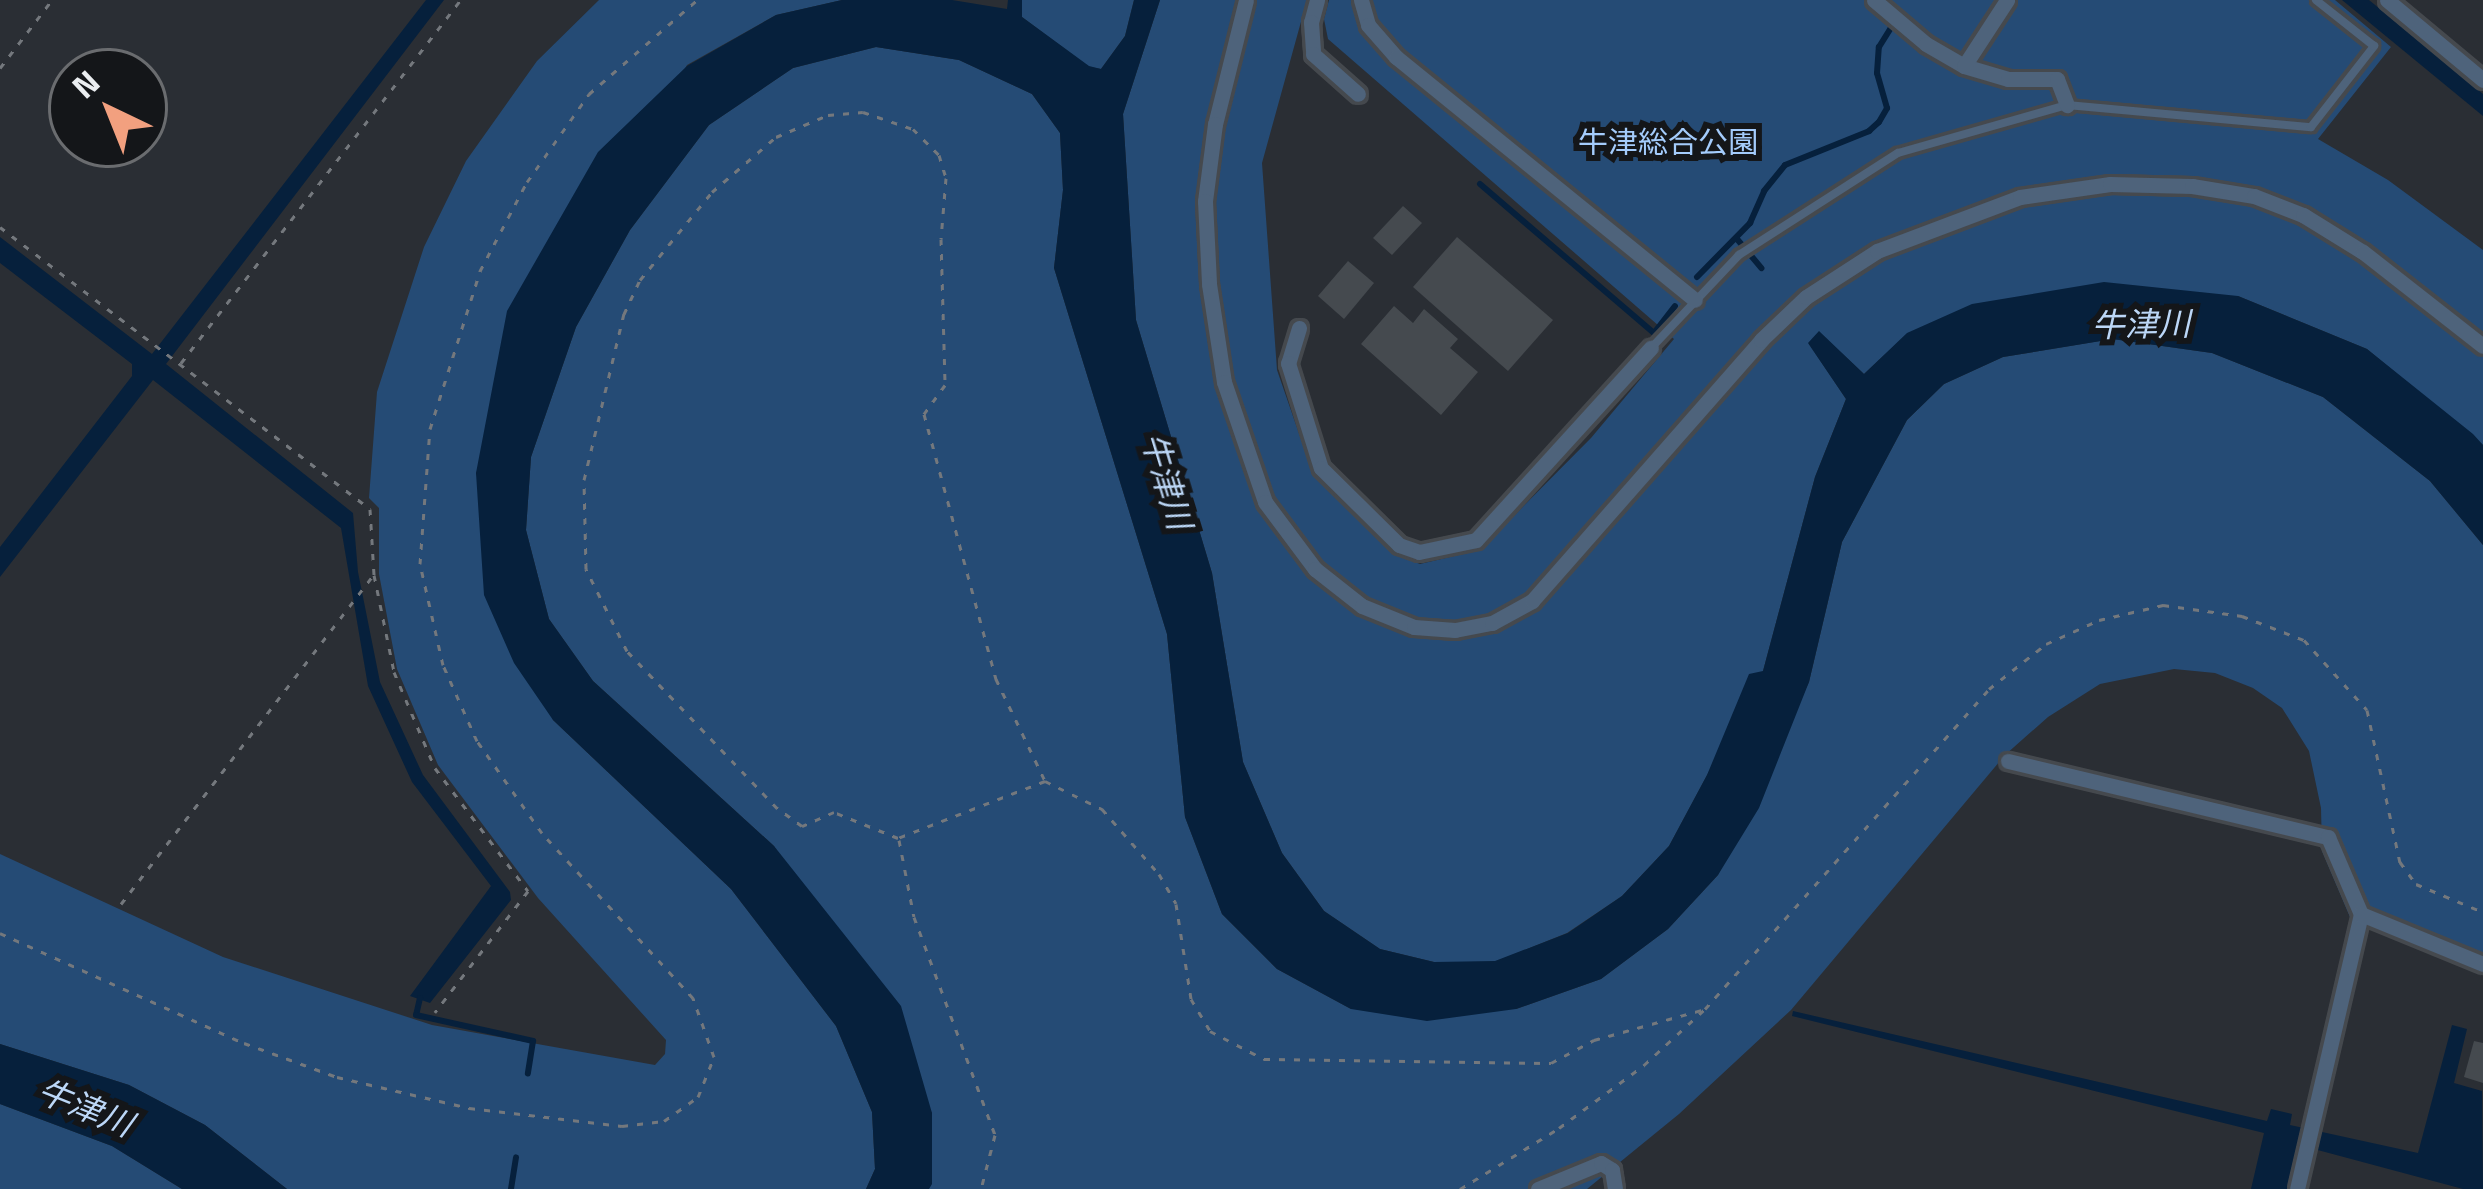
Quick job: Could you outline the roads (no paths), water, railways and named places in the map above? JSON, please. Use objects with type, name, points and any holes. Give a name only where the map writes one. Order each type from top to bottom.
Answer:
[{"type":"street","points":[[1246,0],[1215,124],[1205,201],[1209,284],[1224,382],[1265,502],[1315,568],[1362,606],[1414,627],[1455,630],[1492,623],[1532,601],[1761,340],[1806,296],[1877,251],[2020,197],[2110,184],[2192,186],[2254,196],[2303,214],[2363,252],[2483,346]]},
{"type":"street","points":[[1317,0],[1311,22],[1312,54],[1358,94]]},
{"type":"street","points":[[1361,0],[1368,26],[1396,57],[1695,300]]},
{"type":"street","points":[[1964,66],[2007,0]]},
{"type":"street","points":[[2386,0],[2483,80]]},
{"type":"street","points":[[1880,6],[1964,66],[2008,79],[2057,79],[2067,105]]},
{"type":"street","points":[[1299,328],[1288,363],[1321,468],[1399,545],[1419,552],[1476,540],[1651,348]]},
{"type":"street","points":[[2008,761],[2328,838],[2361,914],[2296,1189]]},
{"type":"street","points":[[2361,914],[2483,964]]},
{"type":"street","points":[[1538,1189],[1601,1163],[1612,1170],[1615,1189]]},
{"type":"lane","points":[[1651,348],[1739,255],[1898,153],[2067,105],[2312,127],[2374,46],[2316,0]]},
{"type":"water","points":[[426,0],[444,0],[166,364],[353,513],[358,572],[380,682],[423,775],[510,892],[511,900],[430,1003],[410,996],[491,886],[412,782],[368,686],[341,528],[153,380],[0,577],[0,547],[132,376],[132,364],[0,263],[0,237],[152,354]]},
{"type":"water","name":"牛津川","points":[[842,0],[952,0],[1007,9],[1008,0],[1022,0],[1022,17],[1089,66],[1101,69],[1125,36],[1134,0],[1160,0],[1123,114],[1136,320],[1212,573],[1243,762],[1282,853],[1324,911],[1380,949],[1434,962],[1495,961],[1568,933],[1622,896],[1669,846],[1707,775],[1749,674],[1763,671],[1815,477],[1846,399],[1808,343],[1819,331],[1864,374],[1907,333],[1972,304],[2104,282],[2238,296],[2367,349],[2473,434],[2483,445],[2483,545],[2430,481],[2323,397],[2212,353],[2113,339],[2003,357],[1944,384],[1907,420],[1842,542],[1809,682],[1759,808],[1718,875],[1668,929],[1601,979],[1516,1009],[1427,1021],[1351,1009],[1277,969],[1222,914],[1185,817],[1167,634],[1054,268],[1063,190],[1060,133],[1032,94],[959,60],[876,47],[793,68],[709,125],[630,230],[576,327],[531,457],[526,530],[549,619],[593,681],[774,846],[901,1006],[932,1113],[932,1184],[929,1189],[866,1189],[875,1169],[872,1112],[836,1026],[731,889],[553,720],[514,663],[484,595],[476,473],[507,311],[598,152],[687,66],[776,15]]},
{"type":"water","points":[[2342,0],[2369,0],[2483,94],[2483,116]]},
{"type":"water","points":[[1793,1011],[2267,1121],[2271,1109],[2292,1114],[2290,1125],[2418,1153],[2452,1025],[2467,1029],[2454,1083],[2482,1091],[2483,1189],[2463,1189],[2299,1145],[2287,1189],[2251,1189],[2264,1133],[1792,1016]]},
{"type":"water","name":"牛津川","points":[[0,1044],[129,1085],[205,1125],[287,1189],[182,1189],[112,1146],[0,1104]]},
{"type":"waterway","points":[[1697,277],[1750,223],[1764,191],[1785,165],[1869,131],[1879,122],[1887,108],[1877,73],[1879,47],[1895,21]]},
{"type":"waterway","points":[[1480,184],[1654,333],[1675,306]]},
{"type":"waterway","points":[[1737,239],[1761,268]]},
{"type":"waterway","points":[[420,998],[416,1015],[533,1041],[528,1074]]},
{"type":"waterway","points":[[511,1189],[516,1157]]},
{"type":"park label","name":"牛津総合公園","points":[[1668,142]]}]
